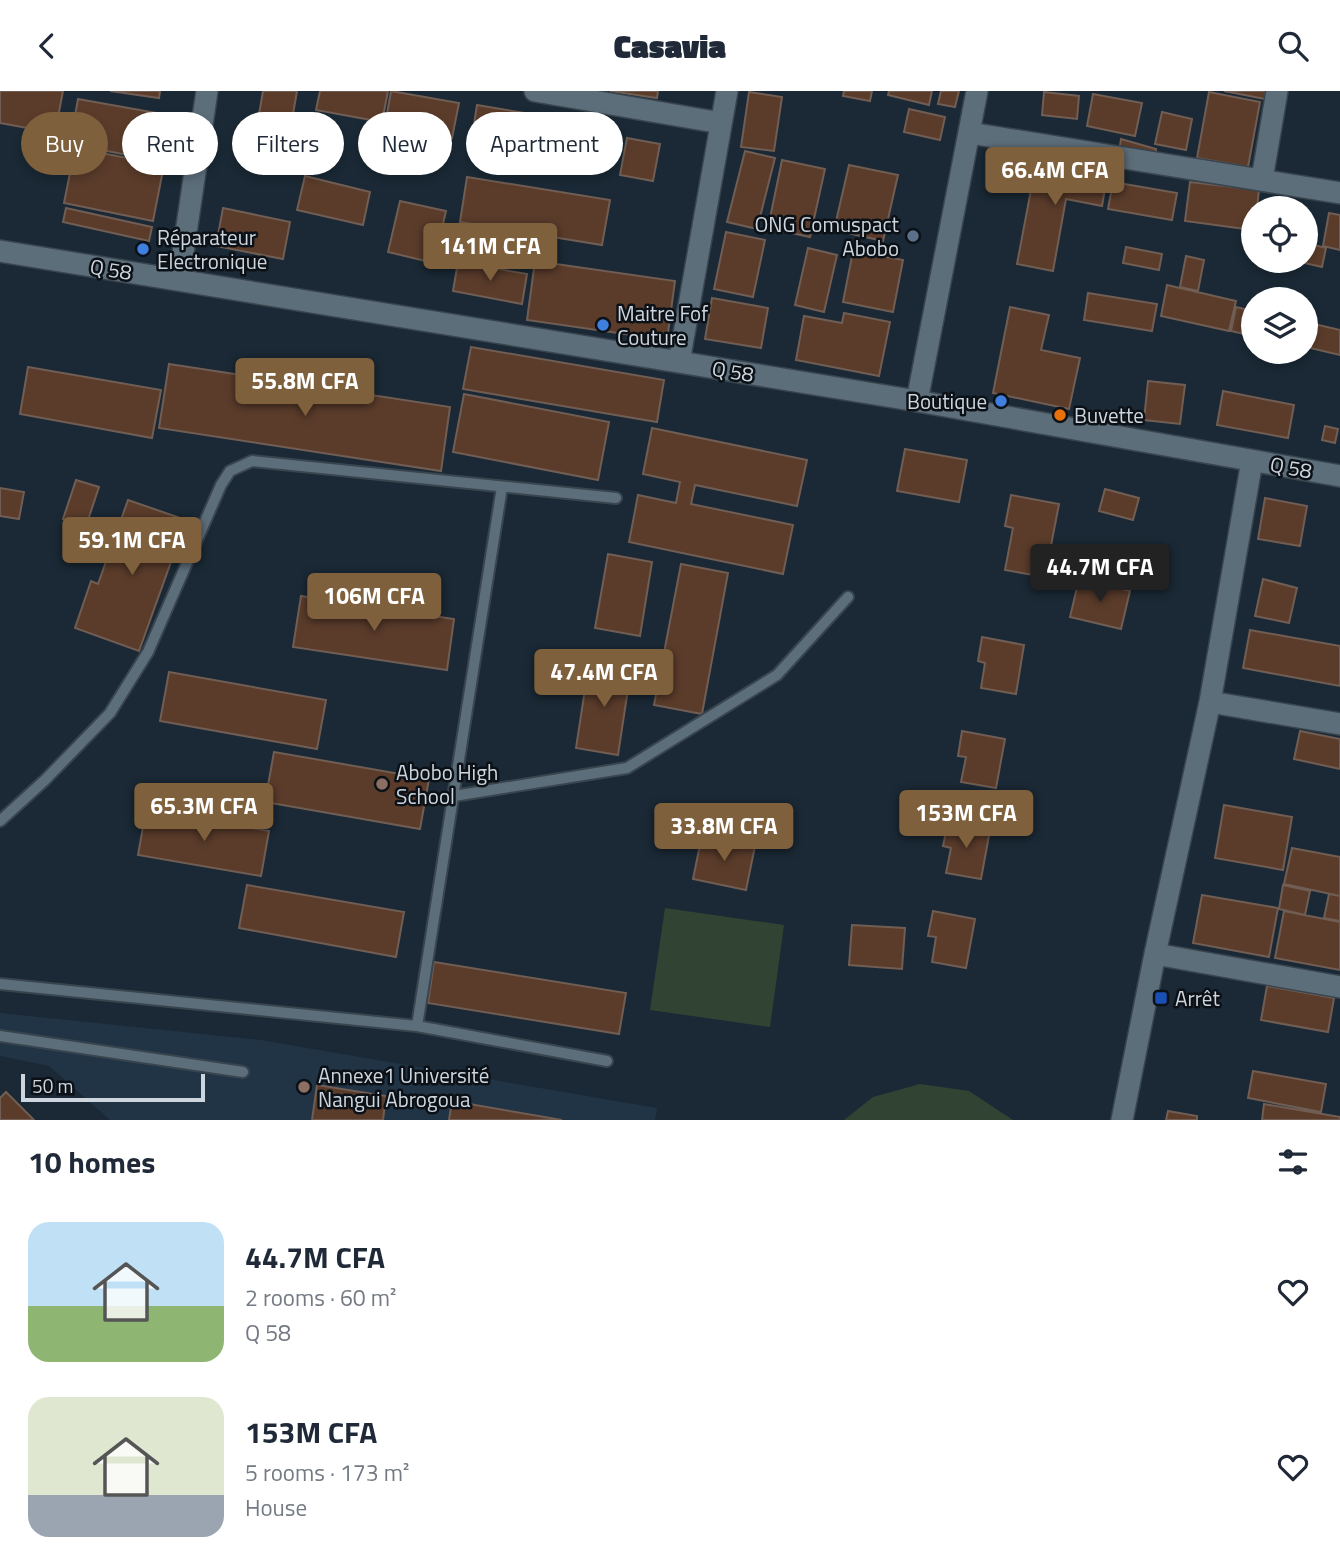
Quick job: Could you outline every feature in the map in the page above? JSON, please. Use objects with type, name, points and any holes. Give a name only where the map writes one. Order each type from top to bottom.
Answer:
[{"type":"street","points":[[179,280],[206,91]]},
{"type":"street","points":[[535,91],[721,123]]},
{"type":"street","points":[[679,362],[727,91]]},
{"type":"street","points":[[917,401],[977,91]]},
{"type":"street","points":[[1262,179],[1277,91]]},
{"type":"street","points":[[970,132],[1340,193]]},
{"type":"street","name":"Q 58","points":[[0,251],[917,401],[1340,476]]},
{"type":"street","points":[[1122,1120],[1210,702],[1252,461]]},
{"type":"street","points":[[1210,702],[1340,724]]},
{"type":"street","points":[[1155,954],[1340,987]]},
{"type":"lane","points":[[0,821],[45,780],[110,713],[148,652],[221,485],[230,471],[252,461],[616,498]]},
{"type":"lane","points":[[417,1026],[502,487]]},
{"type":"lane","points":[[454,796],[627,768],[777,675],[848,597]]},
{"type":"lane","points":[[0,984],[417,1026],[607,1061]]},
{"type":"lane","points":[[0,1036],[243,1072]]},
{"type":"shaded area","name":"Annexe1 Université Nangui Abrogoua","points":[[0,1013],[261,1040],[657,1108],[655,1120],[110,1120],[49,1066],[0,1056]]},
{"type":"green space","points":[[665,908],[784,925],[770,1027],[650,1010]]},
{"type":"green space","points":[[920,1084],[969,1091],[1013,1120],[844,1120],[873,1097]]},
{"type":"building","points":[[0,91],[63,91],[59,112],[21,112],[21,127],[0,123]]},
{"type":"building","points":[[110,91],[160,91],[159,98]]},
{"type":"building","points":[[263,91],[297,91],[293,112],[259,112]]},
{"type":"building","points":[[320,91],[388,91],[384,112],[358,112],[358,118],[344,115],[344,112],[316,110]]},
{"type":"building","points":[[391,91],[459,103],[452,138],[452,112],[387,112]]},
{"type":"building","points":[[610,91],[658,91],[657,98]]},
{"type":"building","points":[[844,91],[872,91],[870,101],[843,96]]},
{"type":"building","points":[[889,91],[932,91],[929,105],[888,95]]},
{"type":"building","points":[[941,91],[959,91],[955,107],[938,104]]},
{"type":"building","points":[[1224,91],[1266,91],[1265,99]]},
{"type":"building","points":[[749,92],[782,97],[774,151],[741,147]]},
{"type":"building","points":[[1044,92],[1079,96],[1077,119],[1042,115]]},
{"type":"building","points":[[1209,92],[1260,102],[1248,167],[1197,158]]},
{"type":"building","points":[[1093,94],[1142,103],[1135,136],[1087,126]]},
{"type":"building","points":[[78,99],[151,112],[122,112],[122,154],[108,151],[108,112],[76,112]]},
{"type":"building","points":[[477,105],[519,112],[476,112]]},
{"type":"building","points":[[909,109],[945,117],[940,140],[904,132]]},
{"type":"building","points":[[1162,112],[1192,119],[1186,150],[1155,144]]},
{"type":"building","points":[[627,138],[660,144],[653,181],[620,175],[623,175]]},
{"type":"building","points":[[1121,139],[1156,149],[1156,155],[1119,151]]},
{"type":"building","points":[[745,151],[775,158],[757,229],[727,222]]},
{"type":"building","points":[[108,154],[122,157],[122,175],[162,175],[153,221],[64,203],[70,175],[108,175]]},
{"type":"building","points":[[1037,158],[1108,171],[1102,206],[1066,199],[1053,271],[1017,264]]},
{"type":"building","points":[[782,160],[825,169],[810,237],[768,228]]},
{"type":"building","points":[[849,165],[898,175],[883,241],[834,230]]},
{"type":"building","points":[[305,176],[370,192],[363,225],[297,210]]},
{"type":"building","points":[[467,177],[610,200],[602,245],[460,222]]},
{"type":"building","points":[[1113,182],[1177,193],[1172,220],[1108,209]]},
{"type":"building","points":[[1190,182],[1259,190],[1258,196],[1241,196],[1241,228],[1185,221]]},
{"type":"building","points":[[400,201],[446,211],[434,263],[388,252]]},
{"type":"building","points":[[66,208],[152,227],[149,241],[63,222]]},
{"type":"building","points":[[223,208],[290,222],[283,259],[216,246]]},
{"type":"building","points":[[1329,213],[1340,215],[1340,250],[1323,246]]},
{"type":"building","points":[[726,232],[765,240],[753,297],[714,289]]},
{"type":"building","points":[[1318,246],[1326,248],[1322,267],[1318,266]]},
{"type":"building","points":[[1126,247],[1162,254],[1159,270],[1123,263]]},
{"type":"building","points":[[808,248],[837,255],[824,312],[795,305]]},
{"type":"building","points":[[853,251],[903,260],[893,312],[843,302]]},
{"type":"building","points":[[1186,256],[1204,260],[1198,291],[1180,287]]},
{"type":"building","points":[[535,261],[675,281],[667,340],[527,320]]},
{"type":"building","points":[[458,262],[527,274],[522,304],[453,291]]},
{"type":"building","points":[[1167,285],[1236,301],[1229,331],[1161,316]]},
{"type":"building","points":[[1088,293],[1157,304],[1152,331],[1084,320]]},
{"type":"building","points":[[712,298],[768,308],[761,348],[705,339]]},
{"type":"building","points":[[1010,307],[1049,315],[1041,350],[1080,358],[1069,409],[993,393]]},
{"type":"building","points":[[1236,307],[1241,308],[1241,333],[1231,331]]},
{"type":"building","points":[[844,313],[890,322],[879,376],[796,360],[804,316],[842,323]]},
{"type":"building","points":[[1318,325],[1340,330],[1340,355],[1318,350]]},
{"type":"building","points":[[471,347],[664,380],[657,422],[463,389]]},
{"type":"building","points":[[169,364],[450,407],[441,471],[159,428]]},
{"type":"building","points":[[28,367],[161,390],[152,438],[20,414]]},
{"type":"building","points":[[1148,381],[1185,385],[1180,424],[1144,420]]},
{"type":"building","points":[[1223,391],[1294,405],[1288,438],[1217,425]]},
{"type":"building","points":[[464,394],[609,422],[598,480],[453,452]]},
{"type":"building","points":[[1325,426],[1338,429],[1335,443],[1322,440]]},
{"type":"building","points":[[652,428],[807,460],[797,506],[695,485],[691,504],[793,525],[783,574],[629,542],[638,495],[676,503],[680,482],[643,474]]},
{"type":"building","points":[[905,449],[967,460],[959,502],[897,491]]},
{"type":"building","points":[[76,480],[99,487],[86,526],[63,519]]},
{"type":"building","points":[[0,488],[24,492],[19,519],[0,516]]},
{"type":"building","points":[[1105,489],[1139,498],[1133,520],[1099,511]]},
{"type":"building","points":[[1011,495],[1059,504],[1045,577],[1005,570],[1013,528],[1005,526]]},
{"type":"building","points":[[1265,498],[1307,506],[1300,546],[1258,539]]},
{"type":"building","points":[[128,500],[186,520],[139,651],[75,628],[91,581],[98,584]]},
{"type":"building","points":[[608,554],[652,562],[640,636],[595,628]]},
{"type":"building","points":[[681,564],[728,573],[702,714],[654,705]]},
{"type":"building","points":[[1079,579],[1130,591],[1121,629],[1070,617]]},
{"type":"building","points":[[1263,579],[1297,588],[1289,623],[1255,616]]},
{"type":"building","points":[[301,596],[454,619],[447,670],[293,647]]},
{"type":"building","points":[[1250,630],[1340,646],[1340,686],[1243,668]]},
{"type":"building","points":[[982,637],[1024,645],[1016,694],[981,688],[985,663],[978,661]]},
{"type":"building","points":[[589,663],[631,669],[618,755],[576,748]]},
{"type":"building","points":[[169,672],[326,700],[317,749],[160,721]]},
{"type":"building","points":[[962,731],[1005,739],[996,788],[961,782],[966,757],[958,756]]},
{"type":"building","points":[[1300,731],[1340,739],[1340,769],[1294,759]]},
{"type":"building","points":[[274,752],[429,779],[420,829],[265,802]]},
{"type":"building","points":[[1224,805],[1292,817],[1283,870],[1215,858]]},
{"type":"building","points":[[146,810],[269,831],[261,876],[138,855]]},
{"type":"building","points":[[948,822],[990,830],[981,879],[946,873],[951,848],[943,846]]},
{"type":"building","points":[[702,835],[755,846],[746,890],[693,879]]},
{"type":"building","points":[[1292,848],[1340,857],[1340,896],[1284,884]]},
{"type":"building","points":[[247,885],[404,912],[396,957],[239,928]]},
{"type":"building","points":[[1283,885],[1310,891],[1305,915],[1279,909]]},
{"type":"building","points":[[1329,894],[1340,896],[1340,921],[1324,918]]},
{"type":"building","points":[[1202,895],[1278,908],[1269,957],[1193,943]]},
{"type":"building","points":[[933,911],[975,919],[966,968],[932,962],[936,937],[928,936]]},
{"type":"building","points":[[1284,911],[1340,922],[1340,970],[1275,958]]},
{"type":"building","points":[[852,925],[905,928],[902,969],[849,965]]},
{"type":"building","points":[[434,962],[626,993],[619,1034],[428,1003]]},
{"type":"building","points":[[1267,986],[1334,998],[1328,1032],[1261,1020]]},
{"type":"building","points":[[1253,1071],[1326,1084],[1321,1112],[1248,1098]]},
{"type":"building","points":[[317,1085],[386,1096],[383,1120],[312,1120]]},
{"type":"building","points":[[6,1092],[34,1120],[0,1120],[0,1098]]},
{"type":"building","points":[[452,1101],[562,1120],[449,1120]]},
{"type":"building","points":[[1264,1104],[1340,1117],[1340,1120],[1262,1120]]},
{"type":"building","points":[[1168,1111],[1197,1116],[1197,1120],[1166,1120]]},
{"type":"place","name":"ONG Comuspact Abobo","points":[[913,236]]},
{"type":"place","name":"Réparateur Electronique","points":[[143,249]]},
{"type":"place","name":"Maitre Fof Couture","points":[[603,325]]},
{"type":"place","name":"Boutique","points":[[1001,401]]},
{"type":"place","name":"Buvette","points":[[1060,415]]},
{"type":"place","name":"Abobo High School","points":[[382,784]]},
{"type":"place","name":"Arrêt","points":[[1161,998]]},
{"type":"place","name":"Annexe1 Université Nangui Abrogoua","points":[[304,1087]]}]
